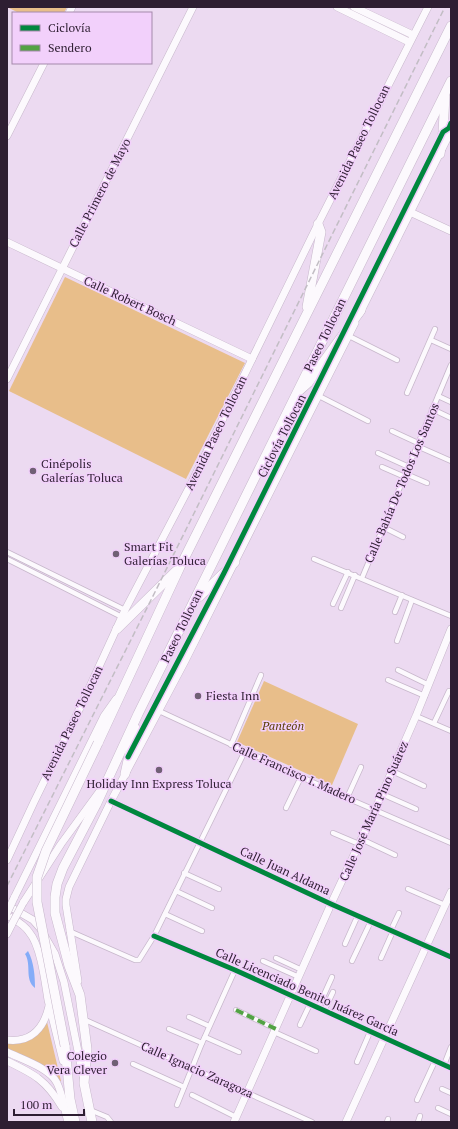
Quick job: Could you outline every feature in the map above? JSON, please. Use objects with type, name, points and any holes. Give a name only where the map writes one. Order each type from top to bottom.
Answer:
[{"type":"highway","name":"Paseo Tollocan","points":[[120,695],[180,567],[451,26]]},
{"type":"highway","name":"Paseo Tollocan","points":[[105,784],[193,602],[451,81]]},
{"type":"highway","points":[[440,154],[445,93]]},
{"type":"highway","points":[[304,320],[321,232],[318,224]]},
{"type":"highway","points":[[295,395],[308,383],[362,310]]},
{"type":"highway","points":[[193,602],[235,562]]},
{"type":"highway","points":[[116,629],[180,567]]},
{"type":"highway","points":[[75,1122],[70,1099],[65,1046],[37,902],[37,877],[46,851],[120,695]]},
{"type":"highway","points":[[125,774],[138,714]]},
{"type":"highway","points":[[92,1122],[84,1083],[86,1049],[80,995],[69,966],[55,913],[55,898],[57,884],[63,868],[105,784]]},
{"type":"highway","points":[[69,1122],[70,1099]]},
{"type":"main road","name":"Calle Primero de Mayo","points":[[7,379],[193,7]]},
{"type":"main road","points":[[337,7],[409,42]]},
{"type":"main road","points":[[354,7],[413,35]]},
{"type":"main road","name":"Avenida Paseo Tollocan","points":[[7,860],[116,629],[191,484],[318,224],[428,7]]},
{"type":"main road","points":[[7,136],[43,64]]},
{"type":"main road","points":[[80,995],[66,905],[70,887],[111,801],[235,562],[451,131]]},
{"type":"main road","points":[[410,212],[451,231]]},
{"type":"main road","name":"Calle Robert Bosch","points":[[7,242],[252,359]]},
{"type":"main road","name":"Calle José María Pino Suárez","points":[[235,1119],[331,904],[375,810],[448,643],[451,630]]},
{"type":"main road","points":[[67,1074],[49,1004],[38,951],[34,940],[30,932],[7,914],[104,716],[120,695]]},
{"type":"main road","points":[[7,934],[23,903],[61,844],[105,784]]},
{"type":"main road","points":[[346,1122],[451,892]]},
{"type":"main road","points":[[7,905],[33,920],[40,928],[55,954],[64,982],[84,1083]]},
{"type":"main road","points":[[7,1040],[25,1038],[37,1031],[45,1019],[49,1004]]},
{"type":"main road","points":[[7,1052],[42,1069],[52,1076],[61,1092],[65,1112],[69,1122]]},
{"type":"main road","points":[[7,1061],[38,1077],[52,1092],[65,1112]]},
{"type":"street","points":[[407,393],[435,329]]},
{"type":"street","points":[[349,336],[397,360]]},
{"type":"street","points":[[430,340],[451,349]]},
{"type":"street","name":"Calle Bahía De Todos Los Santos","points":[[362,578],[451,365]]},
{"type":"street","points":[[319,396],[368,421]]},
{"type":"street","points":[[438,396],[451,402]]},
{"type":"street","points":[[432,409],[451,418]]},
{"type":"street","points":[[392,431],[451,461]]},
{"type":"street","points":[[378,453],[409,467]]},
{"type":"street","points":[[382,467],[427,483]]},
{"type":"street","points":[[383,527],[404,537]]},
{"type":"street","points":[[7,552],[124,614]]},
{"type":"street","points":[[7,559],[124,614]]},
{"type":"street","points":[[314,559],[451,616]]},
{"type":"street","points":[[333,604],[348,572]]},
{"type":"street","points":[[341,608],[355,575]]},
{"type":"street","points":[[395,612],[402,595]]},
{"type":"street","points":[[397,641],[412,600]]},
{"type":"street","points":[[398,670],[429,684]]},
{"type":"street","points":[[231,745],[262,675]]},
{"type":"street","points":[[388,680],[425,696]]},
{"type":"street","points":[[434,723],[449,691]]},
{"type":"street","name":"Calle Francisco I. Madero","points":[[159,711],[347,798],[451,843]]},
{"type":"street","points":[[416,716],[451,731]]},
{"type":"street","points":[[69,931],[137,961],[140,958],[154,936],[245,751]]},
{"type":"street","points":[[347,798],[361,767]]},
{"type":"street","points":[[392,771],[424,786]]},
{"type":"street","points":[[286,808],[301,777]]},
{"type":"street","points":[[382,794],[416,809]]},
{"type":"street","name":"Calle Juan Aldama","points":[[111,801],[331,904],[451,957]]},
{"type":"street","points":[[333,833],[395,855]]},
{"type":"street","points":[[184,873],[219,889]]},
{"type":"street","points":[[408,889],[445,906]]},
{"type":"street","points":[[176,891],[212,908]]},
{"type":"street","points":[[381,958],[399,913]]},
{"type":"street","points":[[165,914],[202,931]]},
{"type":"street","points":[[345,944],[358,915]]},
{"type":"street","points":[[352,961],[371,921]]},
{"type":"street","name":"Calle Licenciado Benito Juárez García","points":[[154,936],[235,970],[451,1068]]},
{"type":"street","points":[[276,958],[302,970]]},
{"type":"street","points":[[263,961],[299,977]]},
{"type":"street","points":[[176,1105],[209,1026],[235,970]]},
{"type":"street","points":[[318,1008],[332,977]]},
{"type":"street","points":[[324,1011],[333,992]]},
{"type":"street","points":[[300,1025],[310,1004]]},
{"type":"street","points":[[236,1010],[316,1051]]},
{"type":"street","points":[[189,1017],[209,1026]]},
{"type":"street","name":"Calle Ignacio Zaragoza","points":[[82,1019],[312,1122]]},
{"type":"street","points":[[169,1029],[202,1043]]},
{"type":"street","points":[[357,1062],[370,1032]]},
{"type":"street","points":[[205,1037],[239,1052]]},
{"type":"street","points":[[444,1065],[451,1047]]},
{"type":"street","points":[[417,1100],[435,1061]]},
{"type":"street","points":[[133,1064],[184,1087]]},
{"type":"street","points":[[442,1090],[451,1093]]},
{"type":"street","points":[[192,1096],[235,1119]]},
{"type":"street","points":[[438,1108],[451,1114]]},
{"type":"street","points":[[90,1110],[108,1117],[111,1122]]},
{"type":"street","points":[[418,1122],[420,1116]]},
{"type":"green space","points":[[7,7],[67,7],[64,12],[17,12]]},
{"type":"green space","points":[[65,277],[245,363],[186,479],[9,391]]},
{"type":"green space","name":"Panteón","points":[[264,681],[358,724],[332,785],[237,742]]},
{"type":"green space","points":[[47,1022],[61,1081],[7,1049],[7,1043],[23,1042]]},
{"type":"water","points":[[28,951],[34,969],[35,988],[29,976],[28,963],[25,954]]},
{"type":"railway","points":[[7,886],[155,592],[445,7]]},
{"type":"marked path","points":[[236,1010],[276,1029]]},
{"type":"cycle path","name":"Ciclovía Tollocan","points":[[128,757],[224,573],[443,132],[449,128],[451,123]]},
{"type":"cycle path","points":[[111,801],[331,904],[451,957]]},
{"type":"cycle path","points":[[154,936],[235,970],[451,1068]]},
{"type":"place","name":"Cinépolis Galerías Toluca","points":[[33,471]]},
{"type":"place","name":"Smart Fit Galerías Toluca","points":[[116,554]]},
{"type":"place","name":"Fiesta Inn","points":[[198,696]]},
{"type":"place","name":"Holiday Inn Express Toluca","points":[[159,770]]},
{"type":"place","name":"Colegio Vera Clever","points":[[115,1063]]}]
